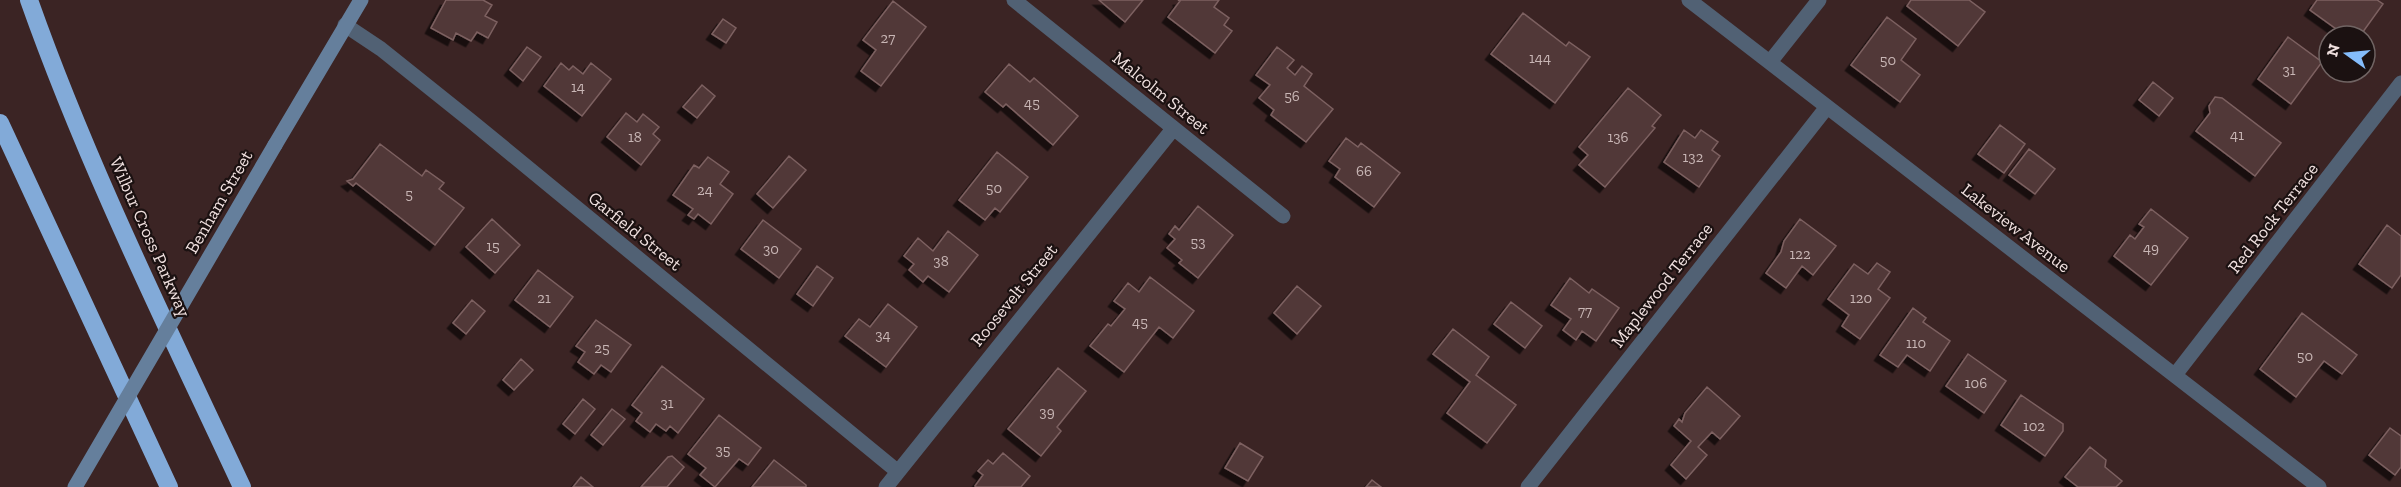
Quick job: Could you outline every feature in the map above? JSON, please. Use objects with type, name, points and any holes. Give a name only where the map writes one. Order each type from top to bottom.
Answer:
[{"type":"highway","name":"Wilbur Cross Parkway","points":[[29,0],[54,72],[134,256],[242,487]]},
{"type":"highway","points":[[0,123],[169,487]]},
{"type":"main road","name":"Benham Street","points":[[75,487],[361,0]]},
{"type":"street","name":"Malcolm Street","points":[[1014,0],[1283,216]]},
{"type":"street","name":"Lakeview Avenue","points":[[1689,0],[2319,487]]},
{"type":"street","points":[[1770,62],[1819,0]]},
{"type":"street","name":"Garfield Street","points":[[345,25],[381,50],[471,121],[897,471]]},
{"type":"street","name":"Red Rock Terrace","points":[[2175,375],[2401,83]]},
{"type":"street","name":"Maplewood Terrace","points":[[1528,487],[1727,231],[1827,107]]},
{"type":"street","name":"Roosevelt Street","points":[[886,487],[1173,129]]},
{"type":"building","points":[[446,0],[483,0],[492,5],[485,16],[497,22],[488,38],[477,32],[471,41],[456,33],[453,40],[431,28]]},
{"type":"building","points":[[1099,0],[1143,0],[1125,22]]},
{"type":"building","points":[[1178,0],[1219,0],[1214,7],[1229,18],[1224,25],[1232,31],[1215,53],[1168,17],[1180,1]]},
{"type":"building","points":[[1911,0],[1969,0],[1985,12],[1958,46],[1907,6]]},
{"type":"building","points":[[2317,0],[2377,0],[2383,4],[2369,24],[2329,24],[2310,10]]},
{"type":"building","points":[[893,1],[926,27],[881,86],[861,71],[876,50],[863,40]]},
{"type":"building","points":[[1523,13],[1566,46],[1569,42],[1590,57],[1555,103],[1491,54]]},
{"type":"building","points":[[1887,17],[1916,39],[1901,60],[1920,75],[1900,102],[1851,65]]},
{"type":"building","points":[[723,19],[736,28],[726,43],[712,34]]},
{"type":"building","points":[[2288,37],[2317,58],[2317,69],[2291,104],[2258,79]]},
{"type":"building","points":[[527,47],[541,57],[523,81],[510,70]]},
{"type":"building","points":[[1277,47],[1294,60],[1287,68],[1295,75],[1302,66],[1312,74],[1304,86],[1333,109],[1306,142],[1271,115],[1274,110],[1259,98],[1270,85],[1256,75]]},
{"type":"building","points":[[561,63],[569,70],[573,66],[583,74],[591,63],[611,79],[582,116],[544,86]]},
{"type":"building","points":[[1009,64],[1030,82],[1034,78],[1078,116],[1053,145],[1006,104],[1003,107],[985,92]]},
{"type":"building","points":[[2153,82],[2173,98],[2159,116],[2139,100]]},
{"type":"building","points":[[702,85],[715,96],[697,118],[683,107]]},
{"type":"building","points":[[1628,88],[1661,115],[1652,126],[1655,128],[1605,187],[1579,165],[1588,155],[1579,147]]},
{"type":"building","points":[[2215,97],[2222,98],[2281,143],[2255,176],[2196,131],[2210,113],[2209,106]]},
{"type":"building","points":[[626,113],[637,122],[643,114],[659,127],[653,134],[660,140],[641,165],[607,137]]},
{"type":"building","points":[[2000,125],[2025,144],[2004,173],[1978,154]]},
{"type":"building","points":[[1684,130],[1695,138],[1701,130],[1718,142],[1712,150],[1720,156],[1699,187],[1664,162]]},
{"type":"building","points":[[1346,138],[1358,147],[1361,143],[1400,173],[1374,207],[1335,177],[1340,169],[1329,161]]},
{"type":"building","points":[[380,144],[422,176],[426,170],[444,183],[439,189],[464,208],[435,245],[356,183],[353,186],[347,181],[353,179]]},
{"type":"building","points":[[2029,149],[2055,169],[2035,194],[2009,175]]},
{"type":"building","points":[[997,152],[1028,177],[1000,212],[995,208],[985,220],[959,200]]},
{"type":"building","points":[[789,156],[806,170],[773,208],[757,194]]},
{"type":"building","points":[[708,157],[729,172],[720,184],[733,194],[711,224],[698,214],[694,219],[688,215],[693,209],[673,195],[694,165],[699,168]]},
{"type":"building","points":[[1198,206],[1233,235],[1198,278],[1179,263],[1182,260],[1167,248],[1175,239],[1169,234],[1175,226],[1179,230]]},
{"type":"building","points":[[2151,209],[2188,238],[2151,285],[2114,256],[2130,235],[2135,239],[2144,227],[2139,224]]},
{"type":"building","points":[[492,219],[520,245],[495,273],[466,247]]},
{"type":"building","points":[[1800,219],[1836,246],[1813,275],[1802,266],[1786,288],[1766,273],[1781,252],[1784,241]]},
{"type":"building","points":[[763,220],[801,249],[779,278],[741,249]]},
{"type":"building","points":[[2387,225],[2401,236],[2401,275],[2392,288],[2359,264]]},
{"type":"building","points":[[948,231],[978,255],[949,292],[928,276],[923,282],[909,270],[914,264],[904,256],[918,238],[933,251]]},
{"type":"building","points":[[1877,263],[1890,272],[1878,289],[1890,298],[1860,339],[1842,326],[1849,315],[1828,299],[1854,264],[1868,274]]},
{"type":"building","points":[[817,266],[833,278],[813,306],[797,294]]},
{"type":"building","points":[[538,270],[573,297],[550,327],[515,300]]},
{"type":"building","points":[[1150,277],[1194,311],[1173,338],[1159,327],[1124,372],[1090,346],[1108,324],[1111,326],[1125,309],[1114,301],[1128,283],[1139,292]]},
{"type":"building","points":[[1570,278],[1589,293],[1592,289],[1619,308],[1596,341],[1582,331],[1576,340],[1563,330],[1571,319],[1551,305]]},
{"type":"building","points":[[1297,286],[1321,306],[1297,334],[1274,313]]},
{"type":"building","points":[[472,300],[485,311],[466,334],[453,323]]},
{"type":"building","points":[[1511,302],[1542,326],[1525,348],[1494,324]]},
{"type":"building","points":[[888,304],[917,327],[886,367],[845,336],[859,319],[870,327]]},
{"type":"building","points":[[1913,308],[1926,318],[1923,322],[1950,341],[1930,371],[1907,355],[1898,367],[1880,355]]},
{"type":"building","points":[[2302,313],[2357,355],[2342,374],[2324,361],[2296,397],[2260,369]]},
{"type":"building","points":[[596,320],[631,345],[611,372],[601,365],[594,374],[578,362],[585,352],[576,346]]},
{"type":"building","points":[[1453,329],[1489,357],[1476,375],[1516,405],[1487,443],[1447,413],[1470,382],[1433,354]]},
{"type":"building","points":[[1968,354],[2006,381],[1984,413],[1946,386]]},
{"type":"building","points":[[521,359],[533,370],[514,390],[503,380]]},
{"type":"building","points":[[662,366],[704,399],[678,433],[670,426],[666,431],[656,424],[650,432],[636,421],[642,413],[632,405]]},
{"type":"building","points":[[1058,368],[1086,391],[1057,427],[1061,431],[1041,456],[1008,429]]},
{"type":"building","points":[[1707,387],[1740,416],[1720,439],[1712,432],[1698,447],[1707,455],[1686,479],[1671,465],[1691,441],[1674,426],[1679,419],[1682,422],[1685,413]]},
{"type":"building","points":[[2021,395],[2063,424],[2063,431],[2045,456],[2001,425]]},
{"type":"building","points":[[583,399],[595,409],[575,434],[563,424]]},
{"type":"building","points":[[612,409],[625,419],[603,445],[591,435]]},
{"type":"building","points":[[719,415],[761,448],[748,465],[739,459],[715,487],[700,475],[706,468],[688,454]]},
{"type":"building","points":[[2390,428],[2401,436],[2401,467],[2395,475],[2369,455]]},
{"type":"building","points":[[1240,443],[1263,457],[1248,481],[1225,468]]},
{"type":"building","points":[[2090,447],[2106,460],[2105,467],[2122,481],[2116,487],[2078,487],[2065,477]]},
{"type":"building","points":[[1003,453],[1030,476],[1021,487],[976,487],[983,475],[978,471],[988,460],[993,464]]},
{"type":"building","points":[[672,456],[684,467],[667,487],[641,487],[668,457]]},
{"type":"building","points":[[774,460],[806,485],[806,487],[752,487]]},
{"type":"building","points":[[581,477],[593,487],[573,487]]},
{"type":"building","points":[[1372,480],[1381,487],[1366,487]]}]
